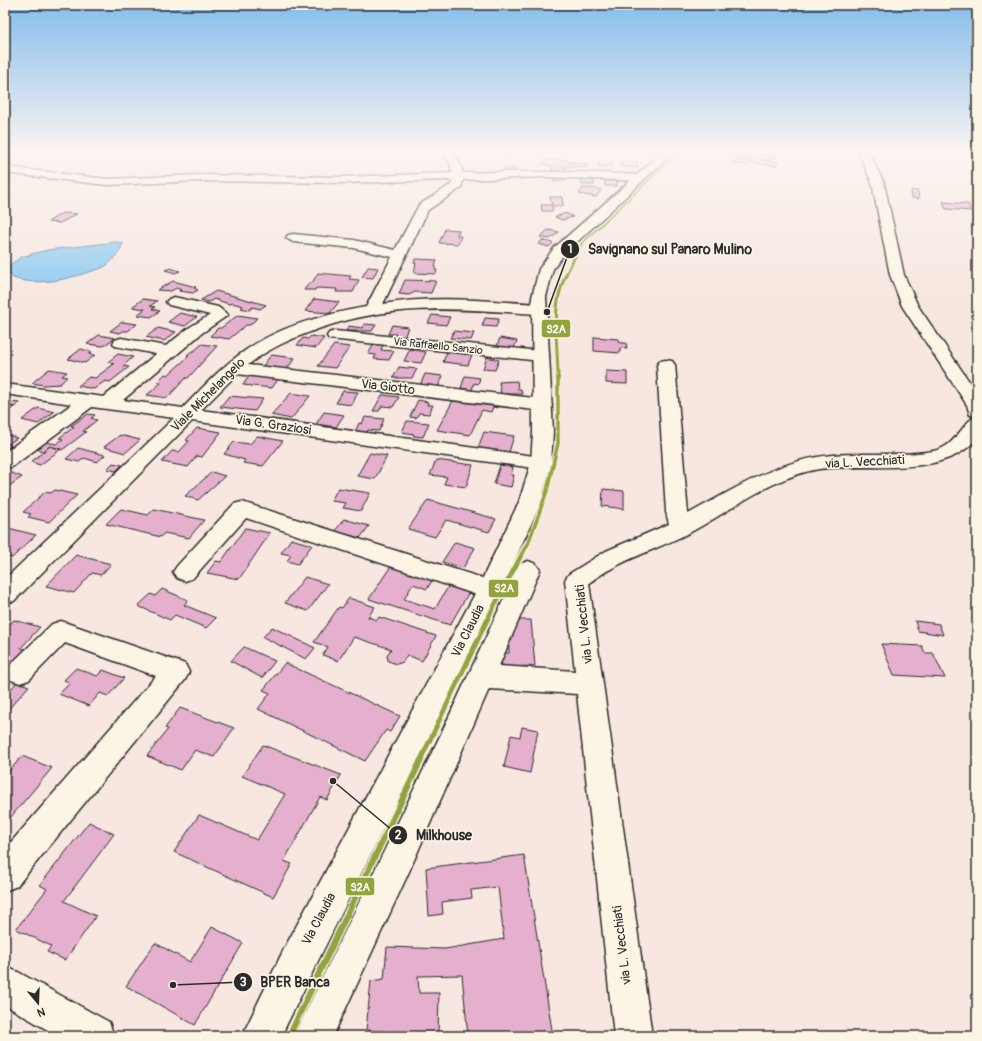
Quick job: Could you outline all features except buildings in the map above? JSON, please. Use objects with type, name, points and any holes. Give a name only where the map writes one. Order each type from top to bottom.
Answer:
[{"type":"street","points":[[372,310],[424,208],[437,200]]},
{"type":"street","name":"Via Claudia","points":[[261,1036],[299,957],[489,590],[530,502],[541,462],[543,405],[539,297],[546,269],[559,251],[616,200]]},
{"type":"street","points":[[881,200],[897,275],[910,306],[976,405],[977,411]]},
{"type":"street","points":[[293,238],[354,244],[400,255]]},
{"type":"street","points":[[108,403],[196,330],[220,315],[213,310],[174,302]]},
{"type":"street","name":"Viale Michelangelo","points":[[5,594],[111,493],[234,368],[252,353],[266,345],[297,332],[372,310],[424,304],[539,309]]},
{"type":"street","name":"Via Raffaello Sanzio","points":[[335,336],[541,356]]},
{"type":"street","points":[[121,343],[170,352]]},
{"type":"street","points":[[666,365],[677,512],[681,527]]},
{"type":"street","name":"Via Giotto","points":[[234,368],[543,405]]},
{"type":"street","name":"Via G. Graziosi","points":[[5,388],[88,401],[190,413],[541,462]]},
{"type":"street","points":[[5,462],[88,401]]},
{"type":"street","name":"via L. Vecchiati","points":[[633,1036],[591,683],[577,580],[600,563],[681,527],[766,481],[805,466],[835,462],[909,460],[940,456],[958,446],[972,433],[977,422]]},
{"type":"street","points":[[185,572],[242,509],[489,590]]},
{"type":"street","points":[[313,1036],[395,868],[482,677],[528,570]]},
{"type":"street","points":[[5,874],[176,672],[61,631],[20,672]]},
{"type":"street","points":[[482,677],[591,683]]},
{"type":"street","points":[[5,985],[95,1036]]},
{"type":"water","points":[[116,242],[123,243],[112,260],[103,268],[61,280],[32,282],[13,278],[7,267],[21,257],[47,250]]},
{"type":"transit line","name":"S2A","points":[[289,1036],[492,610],[531,538],[547,491],[558,443],[558,364],[556,331],[560,290],[566,272],[582,243],[628,200]]},
{"type":"place","name":"Savignano sul Panaro Mulino","points":[[547,312]]},
{"type":"place","name":"Milkhouse","points":[[333,781]]},
{"type":"place","name":"BPER Banca","points":[[173,985]]}]
